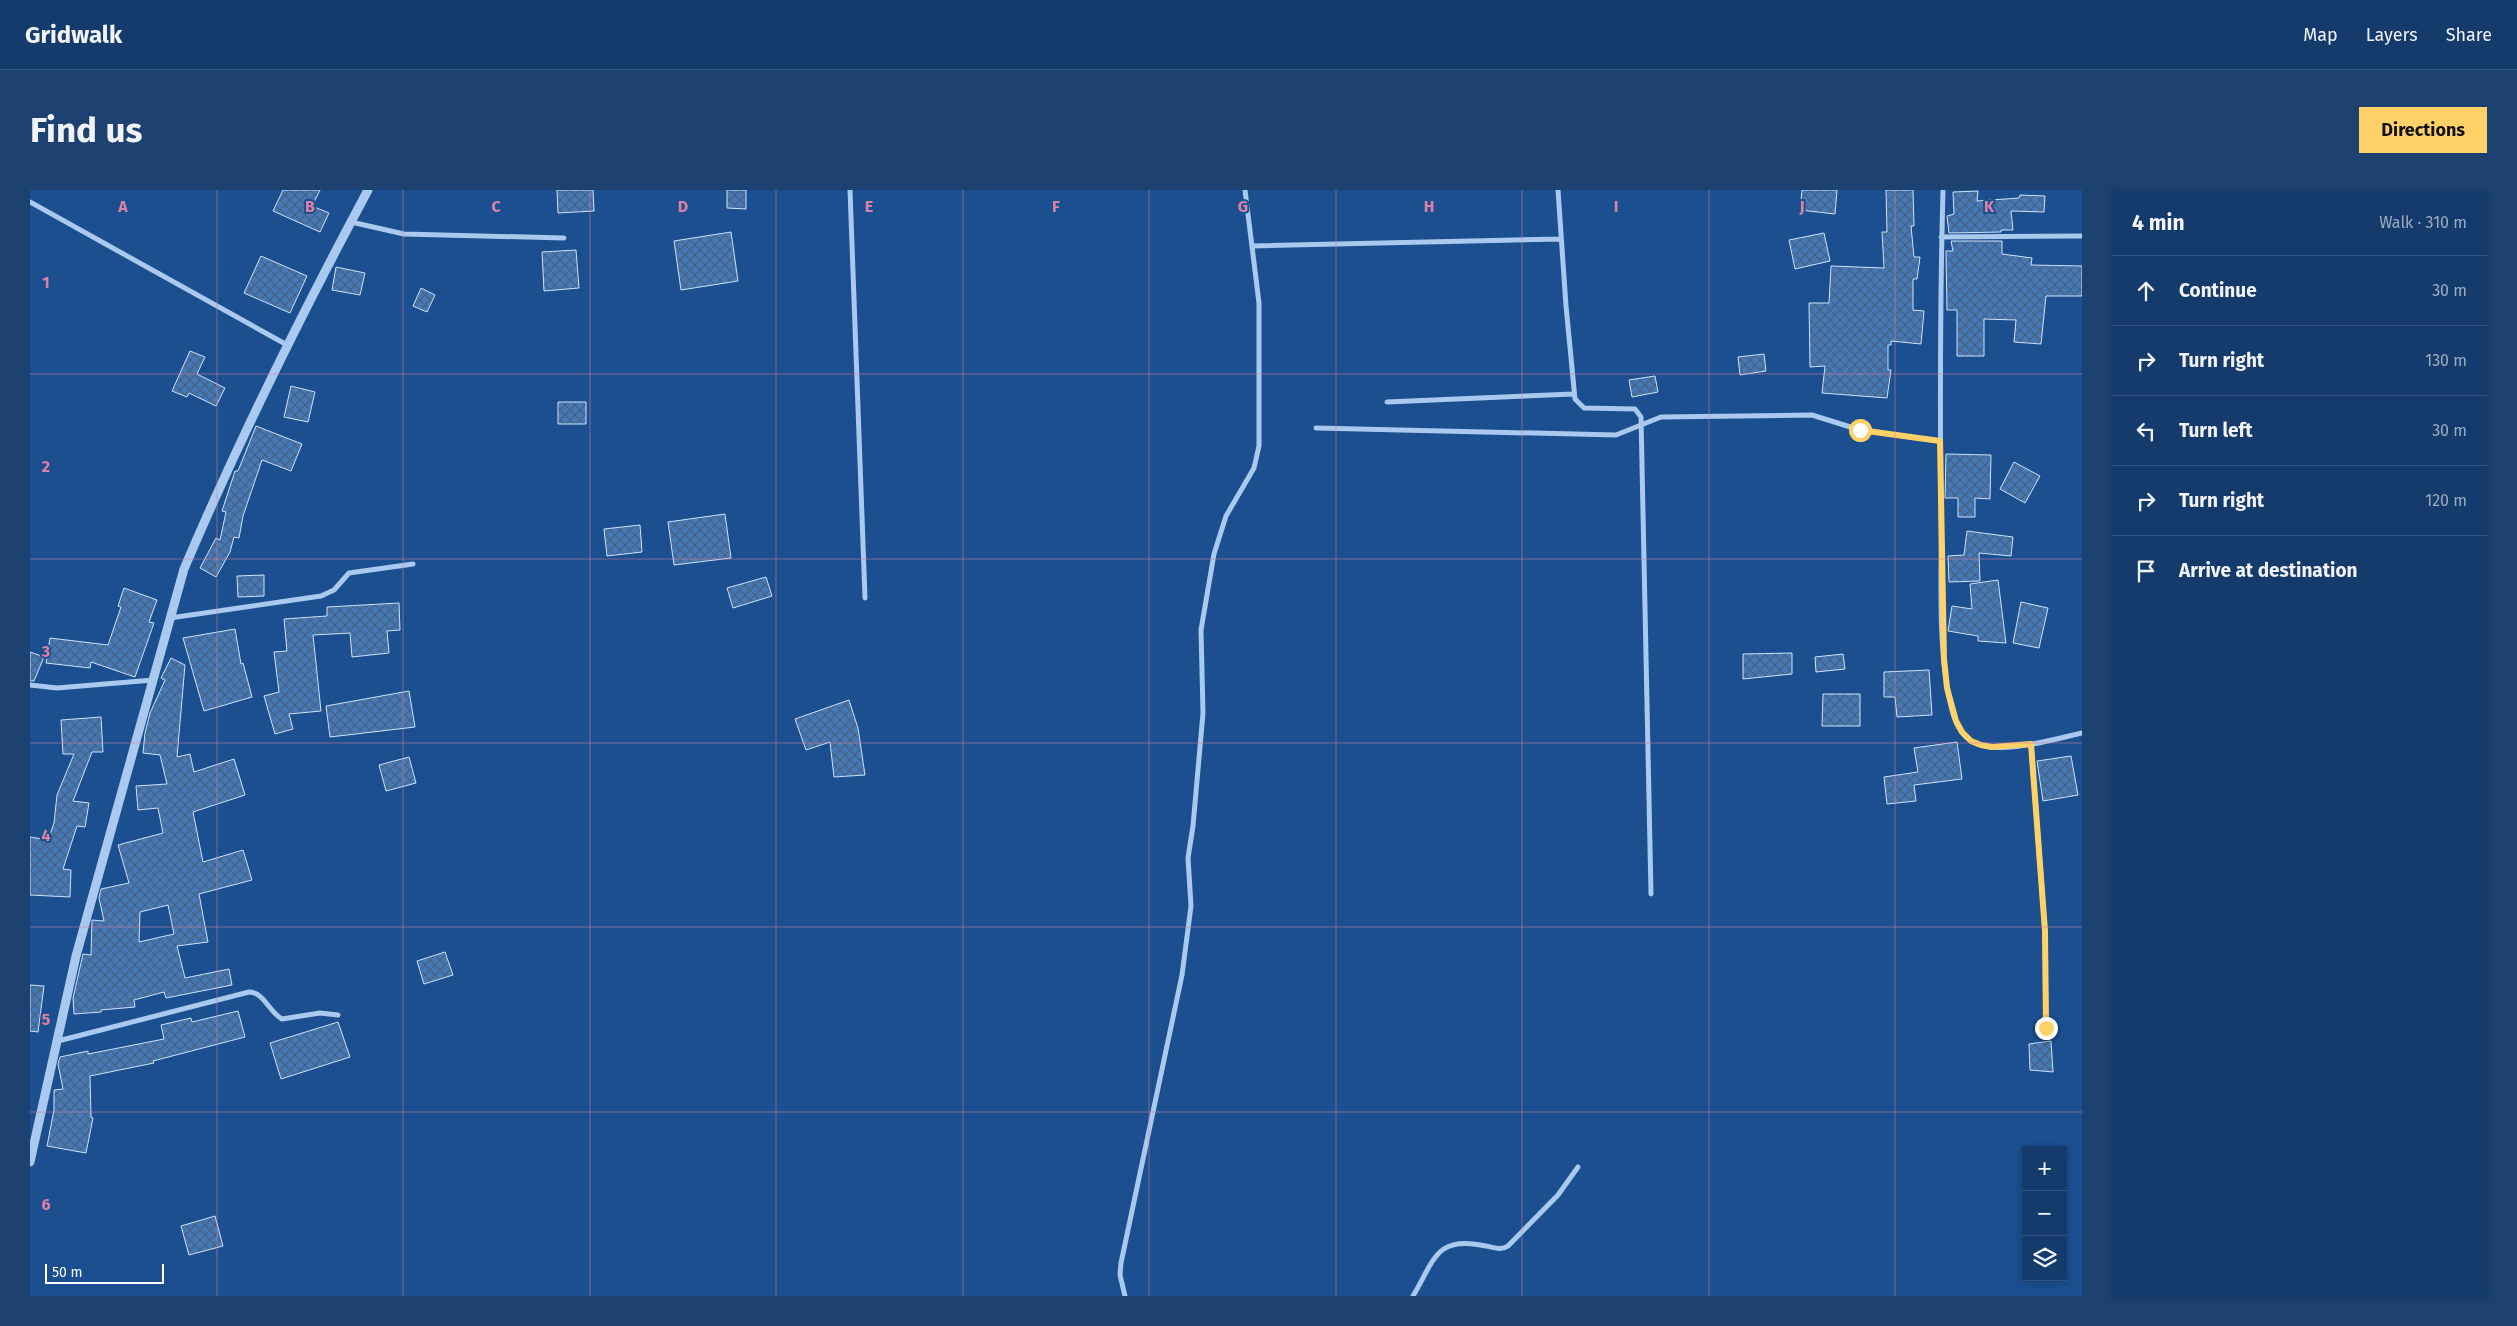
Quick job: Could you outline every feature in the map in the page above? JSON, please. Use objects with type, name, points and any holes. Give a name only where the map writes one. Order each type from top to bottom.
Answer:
[{"type":"street","points":[[30,1162],[76,956],[184,569],[208,514],[289,346],[368,190]]},
{"type":"street","points":[[850,190],[865,598]]},
{"type":"street","points":[[1124,1296],[1120,1275],[1121,1263],[1182,975],[1189,932],[1188,858],[1193,826],[1203,713],[1201,630],[1214,554],[1224,523],[1254,468],[1259,446],[1259,303],[1245,190]]},
{"type":"street","points":[[1558,190],[1573,394],[1578,403],[1584,408],[1635,409],[1640,414],[1651,894]]},
{"type":"street","points":[[1943,190],[1939,345],[1944,659],[1947,688],[1956,721],[1962,732],[1971,741],[1981,745],[1992,747],[2031,744],[2082,733]]},
{"type":"street","points":[[30,202],[289,346]]},
{"type":"street","points":[[351,222],[404,234],[564,238]]},
{"type":"street","points":[[1942,237],[2082,236]]},
{"type":"street","points":[[1252,246],[1561,240]]},
{"type":"street","points":[[1387,402],[1573,394]]},
{"type":"street","points":[[1316,428],[1616,435],[1661,417],[1812,415],[1860,430],[1940,441]]},
{"type":"street","points":[[170,618],[321,596],[334,590],[349,573],[413,564]]},
{"type":"street","points":[[30,685],[56,688],[153,680]]},
{"type":"street","points":[[2031,744],[2045,931],[2046,1028]]},
{"type":"street","points":[[58,1041],[249,992],[260,996],[274,1014],[282,1019],[320,1013],[338,1015]]},
{"type":"street","points":[[1413,1296],[1438,1253],[1447,1245],[1468,1242],[1500,1249],[1508,1246],[1558,1195],[1578,1167]]},
{"type":"building","points":[[283,190],[320,190],[312,206],[329,213],[320,232],[273,211]]},
{"type":"building","points":[[557,190],[593,190],[594,211],[558,213]]},
{"type":"building","points":[[727,190],[746,190],[746,209],[727,208]]},
{"type":"building","points":[[1802,190],[1837,190],[1835,214],[1800,210]]},
{"type":"building","points":[[1886,190],[1913,190],[1914,226],[1911,226],[1914,257],[1920,257],[1917,279],[1913,279],[1913,310],[1924,311],[1921,344],[1891,341],[1891,345],[1888,345],[1888,370],[1891,370],[1887,398],[1822,393],[1825,366],[1810,367],[1809,303],[1829,303],[1831,266],[1884,268],[1882,232],[1887,232]]},
{"type":"building","points":[[1978,191],[1977,201],[2019,198],[2020,195],[2045,196],[2044,212],[2011,211],[2013,230],[1949,233],[1947,216],[1954,214],[1953,192]]},
{"type":"building","points":[[731,232],[738,281],[681,290],[674,241]]},
{"type":"building","points":[[1824,233],[1830,261],[1795,269],[1789,240]]},
{"type":"building","points":[[1951,241],[2002,241],[2002,254],[2032,258],[2031,265],[2082,266],[2082,296],[2046,296],[2041,344],[2014,342],[2016,320],[1984,319],[1984,356],[1957,356],[1957,310],[1947,310],[1946,251],[1953,251]]},
{"type":"building","points":[[576,250],[579,288],[544,291],[542,252]]},
{"type":"building","points":[[261,256],[307,276],[290,313],[244,293]]},
{"type":"building","points":[[336,267],[365,273],[360,295],[332,290]]},
{"type":"building","points":[[421,288],[435,295],[427,312],[413,306]]},
{"type":"building","points":[[190,351],[205,357],[197,374],[225,388],[216,406],[189,393],[187,397],[172,391]]},
{"type":"building","points":[[1764,354],[1766,371],[1740,375],[1738,357]]},
{"type":"building","points":[[1655,376],[1658,392],[1632,397],[1629,380]]},
{"type":"building","points":[[291,386],[315,392],[308,422],[284,417]]},
{"type":"building","points":[[558,402],[586,402],[586,424],[558,424]]},
{"type":"building","points":[[256,426],[302,444],[291,471],[262,460],[243,516],[239,538],[234,537],[230,552],[216,577],[200,568],[216,538],[220,540],[226,512],[222,511],[235,471],[238,471]]},
{"type":"building","points":[[1946,454],[1991,455],[1990,499],[1975,498],[1975,517],[1958,517],[1958,498],[1945,498]]},
{"type":"building","points":[[2014,462],[2040,476],[2025,503],[2000,489]]},
{"type":"building","points":[[725,514],[731,558],[674,565],[668,522]]},
{"type":"building","points":[[640,525],[642,552],[607,556],[604,529]]},
{"type":"building","points":[[1967,531],[2013,537],[2011,556],[1979,553],[1980,581],[1949,582],[1948,556],[1964,555]]},
{"type":"building","points":[[264,575],[264,596],[238,597],[237,576]]},
{"type":"building","points":[[766,577],[772,596],[733,608],[727,588]]},
{"type":"building","points":[[1998,580],[2006,643],[1978,641],[1978,636],[1948,631],[1952,606],[1972,609],[1970,584]]},
{"type":"building","points":[[124,588],[157,600],[149,622],[154,623],[135,677],[91,662],[90,668],[46,663],[50,638],[108,645],[121,607],[118,606]]},
{"type":"building","points":[[2021,602],[2048,608],[2039,648],[2013,643]]},
{"type":"building","points":[[399,603],[400,630],[387,631],[389,653],[352,657],[350,633],[313,635],[321,711],[289,714],[293,729],[275,734],[264,696],[279,692],[274,652],[287,651],[284,619],[327,616],[327,607]]},
{"type":"building","points":[[235,629],[241,664],[243,663],[252,697],[204,711],[183,638]]},
{"type":"building","points":[[30,652],[44,657],[34,681],[30,681]]},
{"type":"building","points":[[1792,653],[1792,674],[1743,679],[1743,654]]},
{"type":"building","points":[[1843,654],[1845,669],[1816,672],[1815,657]]},
{"type":"building","points":[[171,658],[185,665],[177,757],[190,754],[194,772],[234,759],[245,795],[193,812],[203,862],[243,850],[252,880],[199,894],[208,942],[177,946],[185,978],[229,969],[232,985],[166,998],[164,992],[134,1000],[135,1007],[74,1014],[73,998],[83,954],[91,955],[92,920],[104,921],[99,898],[101,889],[129,883],[118,845],[163,833],[158,808],[138,810],[136,786],[167,784],[160,755],[143,753],[150,713],[165,680],[161,678]],"holes":[[[168,905],[174,934],[139,942],[140,912]]]},
{"type":"building","points":[[1929,670],[1932,715],[1897,717],[1895,697],[1884,697],[1884,672]]},
{"type":"building","points":[[409,691],[415,727],[330,737],[326,706]]},
{"type":"building","points":[[1823,694],[1860,694],[1860,726],[1822,726]]},
{"type":"building","points":[[849,700],[858,728],[865,775],[834,777],[830,742],[806,750],[795,719]]},
{"type":"building","points":[[101,717],[103,752],[92,752],[73,801],[89,803],[85,827],[77,826],[63,869],[71,870],[70,897],[30,895],[30,837],[48,840],[54,823],[57,795],[74,754],[63,754],[61,720]]},
{"type":"building","points":[[1957,742],[1962,779],[1914,785],[1916,801],[1887,804],[1884,777],[1918,772],[1914,748]]},
{"type":"building","points":[[2071,756],[2078,795],[2043,801],[2037,761]]},
{"type":"building","points":[[409,757],[416,783],[386,791],[379,765]]},
{"type":"building","points":[[445,952],[453,975],[424,984],[417,961]]},
{"type":"building","points":[[30,985],[44,986],[38,1032],[30,1031]]},
{"type":"building","points":[[238,1011],[245,1037],[153,1061],[154,1063],[90,1076],[91,1117],[93,1118],[86,1153],[47,1146],[54,1110],[54,1090],[63,1089],[58,1064],[60,1057],[88,1051],[88,1054],[164,1039],[161,1025],[191,1018],[192,1022]]},
{"type":"building","points":[[338,1022],[350,1057],[281,1079],[270,1043]]},
{"type":"building","points":[[2051,1041],[2053,1072],[2030,1070],[2029,1044]]},
{"type":"building","points":[[215,1216],[223,1246],[189,1255],[181,1226]]},
{"type":"route","points":[[1860,430],[1940,441],[1942,636],[1947,688],[1956,721],[1962,732],[1971,741],[1992,747],[2031,744],[2045,931],[2046,1028]]}]
